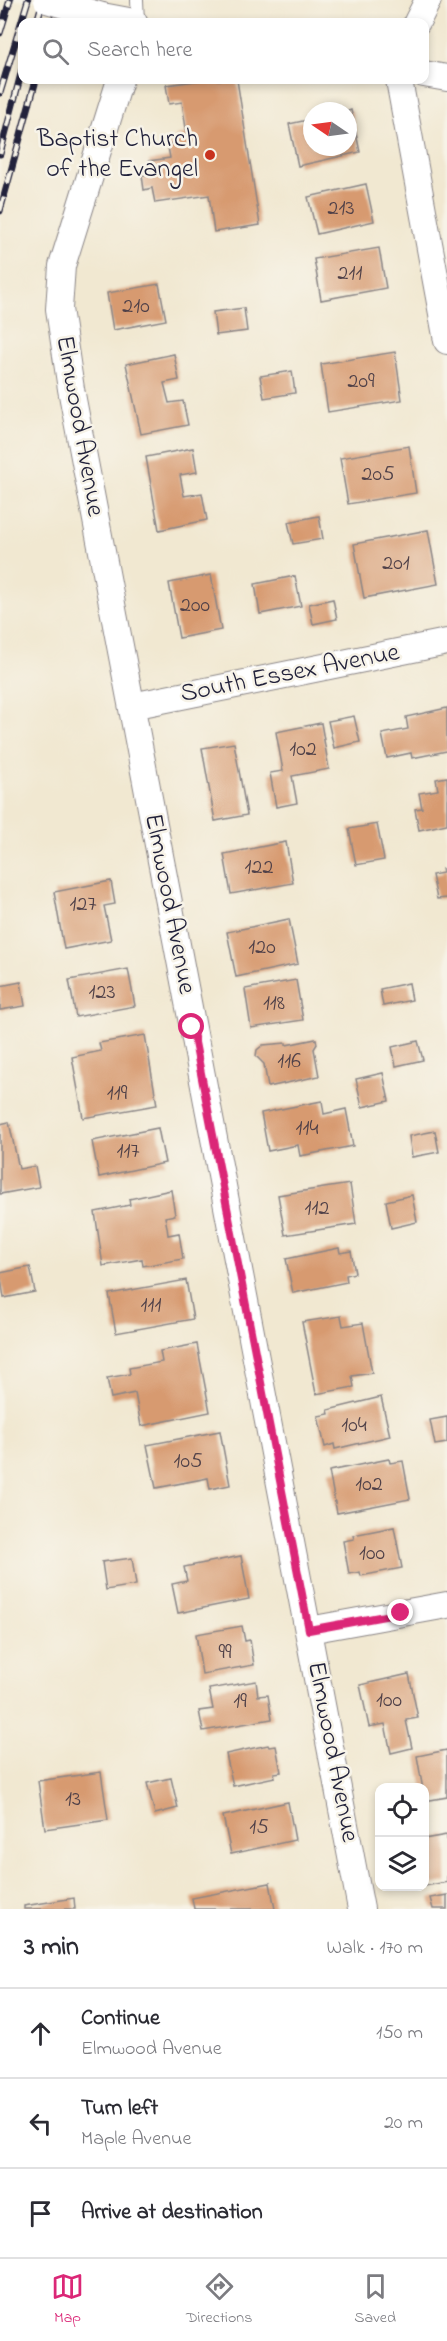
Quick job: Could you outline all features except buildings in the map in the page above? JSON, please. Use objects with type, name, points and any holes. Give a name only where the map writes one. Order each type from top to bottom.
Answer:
[{"type":"street","points":[[47,0],[113,18]]},
{"type":"street","points":[[419,18],[428,0]]},
{"type":"street","points":[[429,75],[447,78]]},
{"type":"street","name":"Elmwood Avenue","points":[[119,84],[62,266],[59,309],[71,389],[361,1909]]},
{"type":"street","points":[[400,84],[447,342]]},
{"type":"street","name":"South Essex Avenue","points":[[132,706],[447,642]]},
{"type":"street","points":[[309,1630],[447,1605]]},
{"type":"lane","points":[[136,18],[137,0]]},
{"type":"railway","points":[[0,33],[10,0]]},
{"type":"railway","points":[[23,18],[28,0]]},
{"type":"railway","points":[[38,18],[43,0]]},
{"type":"railway","points":[[55,18],[61,0]]},
{"type":"railway","points":[[0,93],[18,33]]},
{"type":"railway","points":[[0,154],[18,84]]},
{"type":"railway","points":[[0,211],[35,84]]},
{"type":"place","name":"Baptist Church of the Evangel","points":[[210,155]]},
{"type":"route","points":[[192,1027],[309,1630],[401,1613]]}]
